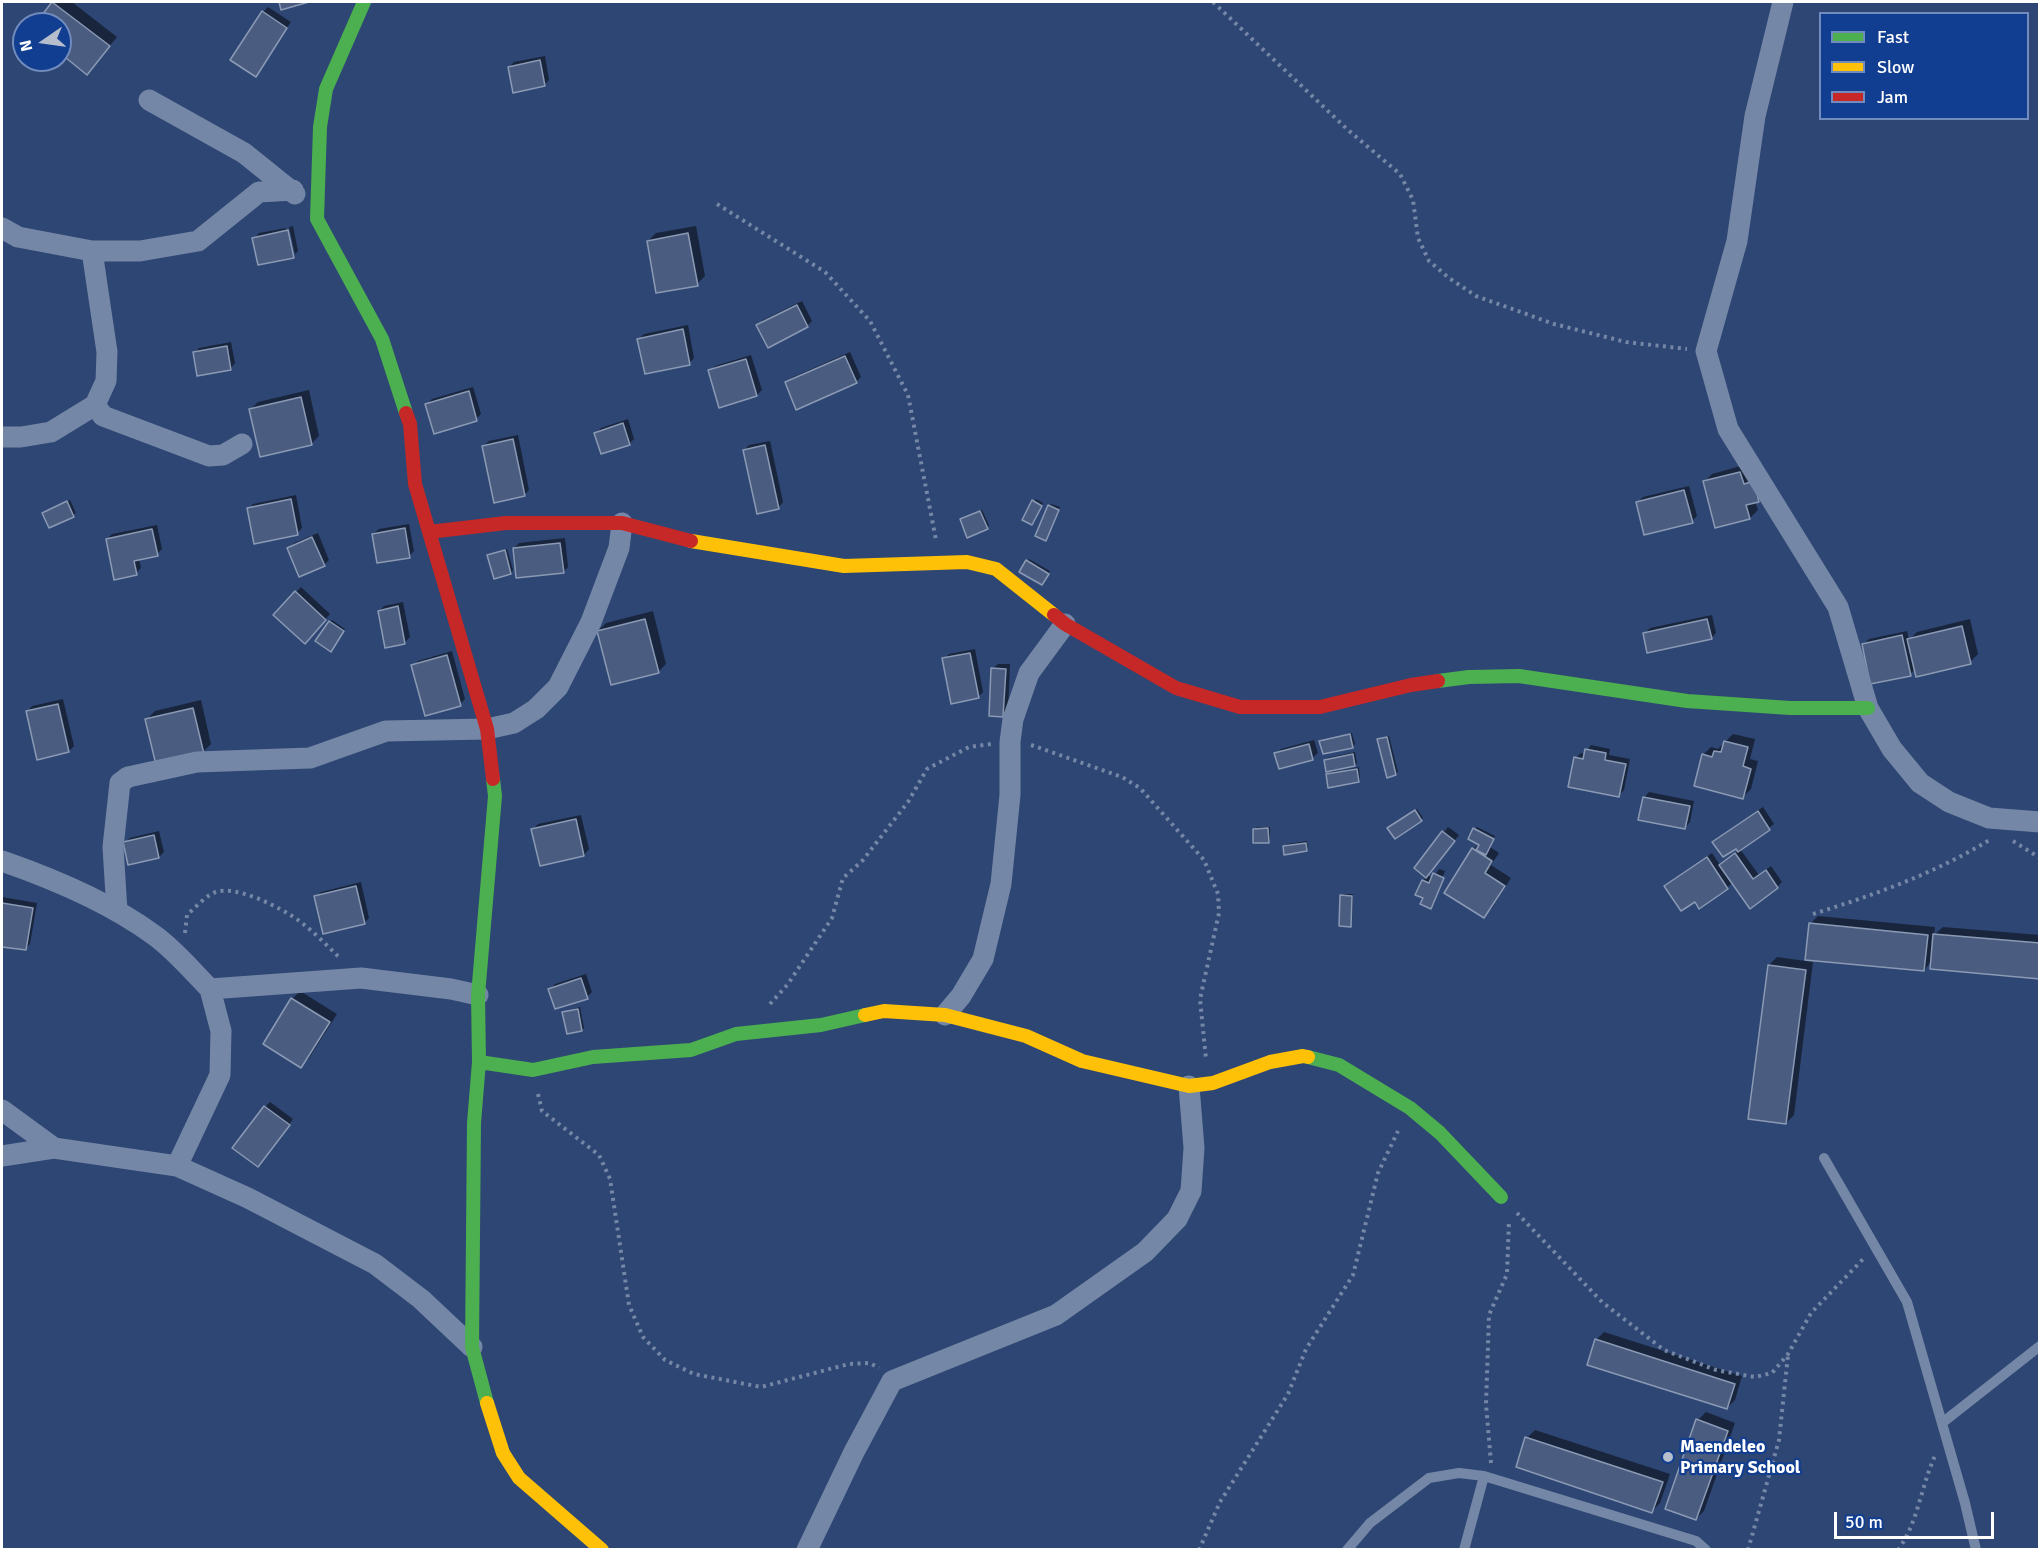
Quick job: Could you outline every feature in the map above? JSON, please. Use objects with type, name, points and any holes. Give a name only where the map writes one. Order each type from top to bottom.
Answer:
[{"type":"street","points":[[317,219],[320,127],[326,89],[364,2]]},
{"type":"street","points":[[1784,2],[1755,116],[1737,241],[1706,351],[1728,429],[1838,607],[1868,708],[1892,749],[1920,783],[1949,802],[1989,818],[2023,827]]},
{"type":"street","points":[[149,100],[244,153],[293,190],[317,219],[382,339],[410,424],[415,484],[487,729],[495,796],[478,995],[479,1062],[474,1123],[472,1347],[493,1427],[503,1454],[519,1478],[602,1550]]},
{"type":"street","points":[[2,228],[18,237],[92,250],[140,251],[198,241],[259,192],[293,190]]},
{"type":"street","points":[[2,437],[21,437],[51,432],[95,405],[106,381],[107,352],[92,250]]},
{"type":"street","points":[[95,405],[103,416],[208,456],[224,455],[242,444]]},
{"type":"street","points":[[429,532],[506,523],[622,523],[698,543],[844,566],[940,561],[967,562],[996,569],[1065,624],[1176,688],[1240,707],[1320,707],[1411,685],[1469,677],[1519,676],[1688,701],[1790,708],[1868,708]]},
{"type":"street","points":[[117,911],[113,847],[120,783],[128,777],[197,762],[310,758],[386,731],[487,729],[514,723],[536,709],[558,687],[591,622],[619,548],[622,523]]},
{"type":"street","points":[[945,1015],[961,996],[983,959],[1001,884],[1010,795],[1010,742],[1013,719],[1029,673],[1065,624]]},
{"type":"street","points":[[2,861],[37,873],[117,911],[156,936],[210,989],[221,1031],[220,1075],[177,1166]]},
{"type":"street","points":[[210,989],[361,978],[451,989],[478,995]]},
{"type":"street","points":[[479,1062],[533,1070],[593,1057],[691,1050],[736,1035],[822,1024],[884,1011],[945,1015],[1026,1036],[1082,1061],[1189,1086],[1213,1083],[1270,1062],[1303,1056],[1339,1065],[1410,1108],[1440,1133],[1505,1201]]},
{"type":"street","points":[[807,1550],[854,1452],[892,1381],[1056,1315],[1145,1252],[1177,1219],[1191,1191],[1194,1148],[1189,1086]]},
{"type":"street","points":[[2,1110],[54,1148]]},
{"type":"street","points":[[2,1156],[54,1148],[177,1166],[248,1198],[375,1264],[421,1299],[472,1347]]},
{"type":"lane","points":[[1824,1158],[1907,1302],[1965,1503],[1976,1550]]},
{"type":"lane","points":[[1944,1428],[2040,1346]]},
{"type":"lane","points":[[1347,1550],[1370,1523],[1429,1478],[1459,1473],[1488,1478],[1696,1541],[1706,1550]]},
{"type":"lane","points":[[1464,1550],[1488,1478]]},
{"type":"path","points":[[1213,2],[1348,130],[1400,174],[1413,200],[1418,238],[1429,261],[1449,278],[1476,296],[1554,324],[1626,342],[1706,351]]},
{"type":"path","points":[[717,204],[825,272],[870,321],[908,395],[940,561]]},
{"type":"path","points":[[764,1008],[774,1002],[788,984],[832,918],[843,878],[862,860],[908,802],[927,769],[969,747],[1010,742],[1035,746],[1122,777],[1140,788],[1204,860],[1218,894],[1220,913],[1200,999],[1205,1056],[1213,1083]]},
{"type":"path","points":[[1813,914],[1869,897],[2023,827],[2040,858]]},
{"type":"path","points":[[187,942],[185,932],[187,915],[213,892],[227,890],[248,895],[288,913],[315,934],[361,978]]},
{"type":"path","points":[[533,1070],[542,1111],[599,1155],[610,1179],[629,1305],[643,1337],[665,1360],[694,1374],[761,1387],[849,1364],[870,1363],[882,1370],[892,1381]]},
{"type":"path","points":[[1199,1550],[1220,1502],[1288,1394],[1306,1349],[1353,1275],[1378,1173],[1410,1108]]},
{"type":"path","points":[[1505,1201],[1602,1302],[1664,1350],[1716,1370],[1755,1377],[1772,1373],[1788,1354],[1811,1312],[1876,1246]]},
{"type":"path","points":[[1488,1478],[1486,1404],[1489,1315],[1507,1274],[1505,1201]]},
{"type":"path","points":[[1748,1550],[1779,1440],[1788,1354]]},
{"type":"path","points":[[1898,1550],[1915,1515],[1926,1476],[1944,1428]]},
{"type":"building","points":[[52,2],[65,12],[44,12]]},
{"type":"building","points":[[279,2],[309,2],[281,10]]},
{"type":"building","points":[[262,11],[287,28],[256,77],[230,60]]},
{"type":"building","points":[[72,17],[110,46],[87,75],[72,63]]},
{"type":"building","points":[[540,60],[545,86],[513,93],[508,67]]},
{"type":"building","points":[[288,230],[294,258],[258,265],[252,238]]},
{"type":"building","points":[[688,233],[698,286],[656,293],[647,241]]},
{"type":"building","points":[[797,305],[808,327],[768,348],[756,325]]},
{"type":"building","points":[[683,329],[690,365],[645,374],[637,339]]},
{"type":"building","points":[[227,346],[231,370],[197,376],[193,352]]},
{"type":"building","points":[[845,356],[857,383],[796,410],[785,382]]},
{"type":"building","points":[[746,359],[757,396],[719,408],[708,370]]},
{"type":"building","points":[[469,391],[477,421],[434,434],[425,404]]},
{"type":"building","points":[[301,397],[312,445],[260,457],[249,409]]},
{"type":"building","points":[[623,423],[630,445],[601,454],[594,433]]},
{"type":"building","points":[[513,439],[525,496],[494,503],[482,446]]},
{"type":"building","points":[[765,445],[779,509],[757,514],[743,450]]},
{"type":"building","points":[[1740,472],[1744,484],[1754,481],[1759,502],[1746,505],[1750,519],[1715,528],[1703,481]]},
{"type":"building","points":[[1684,490],[1693,523],[1644,535],[1636,502]]},
{"type":"building","points":[[291,499],[298,535],[254,544],[247,508]]},
{"type":"building","points":[[1032,500],[1042,506],[1032,525],[1022,520]]},
{"type":"building","points":[[67,501],[74,517],[49,528],[42,513]]},
{"type":"building","points":[[1048,505],[1059,510],[1046,541],[1035,536]]},
{"type":"building","points":[[980,511],[988,529],[967,538],[960,519]]},
{"type":"building","points":[[405,528],[410,558],[377,563],[372,534]]},
{"type":"building","points":[[152,529],[158,556],[134,561],[137,575],[114,580],[106,539]]},
{"type":"building","points":[[312,537],[325,566],[299,577],[287,548]]},
{"type":"building","points":[[560,543],[564,573],[516,578],[513,548]]},
{"type":"building","points":[[505,550],[511,574],[494,579],[487,555]]},
{"type":"building","points":[[1026,560],[1049,574],[1042,585],[1019,572]]},
{"type":"building","points":[[295,591],[326,620],[305,644],[273,615]]},
{"type":"building","points":[[398,606],[405,644],[385,648],[378,611]]},
{"type":"building","points":[[645,619],[659,673],[611,685],[597,631]]},
{"type":"building","points":[[1707,619],[1712,639],[1647,653],[1643,633]]},
{"type":"building","points":[[329,621],[344,631],[331,652],[315,641]]},
{"type":"building","points":[[1962,626],[1971,664],[1916,677],[1907,639]]},
{"type":"building","points":[[1902,635],[1911,676],[1870,684],[1862,644]]},
{"type":"building","points":[[970,653],[979,698],[951,704],[942,658]]},
{"type":"building","points":[[447,655],[461,706],[425,716],[411,665]]},
{"type":"building","points":[[991,668],[1006,669],[1003,717],[989,716]]},
{"type":"building","points":[[58,704],[69,752],[37,760],[26,711]]},
{"type":"building","points":[[193,708],[204,754],[156,765],[145,719]]},
{"type":"building","points":[[1350,734],[1353,748],[1323,754],[1319,741]]},
{"type":"building","points":[[1387,737],[1396,775],[1387,778],[1377,739]]},
{"type":"building","points":[[1724,741],[1748,747],[1743,766],[1751,769],[1743,799],[1694,786],[1702,754],[1712,757],[1714,751],[1721,752]]},
{"type":"building","points":[[1309,744],[1313,760],[1279,769],[1274,753]]},
{"type":"building","points":[[1585,749],[1606,753],[1605,760],[1626,764],[1619,797],[1568,787],[1574,757],[1583,759]]},
{"type":"building","points":[[1353,754],[1355,766],[1326,772],[1324,760]]},
{"type":"building","points":[[1357,769],[1359,782],[1328,788],[1326,774]]},
{"type":"building","points":[[1643,797],[1690,806],[1685,829],[1638,820]]},
{"type":"building","points":[[1415,810],[1422,821],[1395,839],[1387,828]]},
{"type":"building","points":[[1758,811],[1770,830],[1738,852],[1736,849],[1723,857],[1712,842]]},
{"type":"building","points":[[576,819],[584,856],[540,866],[531,829]]},
{"type":"building","points":[[1268,828],[1269,843],[1253,843],[1253,829]]},
{"type":"building","points":[[1473,828],[1494,839],[1486,855],[1476,850],[1479,845],[1468,839]]},
{"type":"building","points":[[1442,831],[1455,841],[1426,878],[1414,868]]},
{"type":"building","points":[[154,835],[159,858],[128,865],[123,842]]},
{"type":"building","points":[[1306,843],[1307,851],[1284,855],[1283,846]]},
{"type":"building","points":[[1472,848],[1492,861],[1485,873],[1505,886],[1484,918],[1444,893]]},
{"type":"building","points":[[1735,853],[1753,879],[1766,870],[1778,888],[1750,909],[1719,865]]},
{"type":"building","points":[[1707,857],[1728,889],[1699,909],[1695,902],[1681,911],[1664,886]]},
{"type":"building","points":[[1433,873],[1444,878],[1431,909],[1420,904],[1423,898],[1415,895],[1422,880],[1429,883]]},
{"type":"building","points":[[356,886],[365,924],[323,934],[314,896]]},
{"type":"building","points":[[1340,895],[1352,896],[1351,927],[1339,926]]},
{"type":"building","points":[[2,903],[33,908],[26,950],[2,947]]},
{"type":"building","points":[[1809,923],[1928,935],[1924,971],[1805,960]]},
{"type":"building","points":[[1933,934],[2040,943],[2040,979],[1930,969]]},
{"type":"building","points":[[1768,965],[1806,970],[1786,1124],[1748,1119]]},
{"type":"building","points":[[581,978],[588,999],[555,1009],[548,989]]},
{"type":"building","points":[[291,998],[330,1022],[301,1068],[263,1044]]},
{"type":"building","points":[[578,1009],[582,1031],[567,1034],[562,1012]]},
{"type":"building","points":[[264,1106],[290,1125],[258,1167],[232,1148]]},
{"type":"building","points":[[1595,1339],[1735,1384],[1727,1409],[1587,1365]]},
{"type":"building","points":[[1696,1419],[1728,1431],[1696,1520],[1665,1509]]},
{"type":"building","points":[[1525,1437],[1663,1482],[1652,1513],[1516,1467]]},
{"type":"traffic: fast","points":[[364,2],[326,89],[320,127],[317,219],[382,339],[406,413]]},
{"type":"traffic: fast","points":[[1438,681],[1469,677],[1519,676],[1687,701],[1790,708],[1868,708]]},
{"type":"traffic: fast","points":[[487,1403],[472,1347],[474,1123],[479,1062],[478,995],[495,796],[493,779]]},
{"type":"traffic: fast","points":[[479,1062],[533,1070],[593,1057],[691,1050],[736,1034],[821,1025],[865,1015]]},
{"type":"traffic: fast","points":[[1308,1057],[1339,1065],[1410,1108],[1440,1133],[1501,1197]]},
{"type":"traffic: slow","points":[[691,541],[844,566],[967,562],[996,569],[1054,615]]},
{"type":"traffic: slow","points":[[865,1015],[884,1011],[945,1015],[1026,1036],[1082,1061],[1189,1086],[1213,1083],[1270,1062],[1308,1057]]},
{"type":"traffic: slow","points":[[487,1403],[503,1453],[519,1478],[602,1550]]},
{"type":"traffic: jam","points":[[406,413],[410,424],[415,484],[487,729],[493,779]]},
{"type":"traffic: jam","points":[[429,532],[506,523],[622,523],[691,541]]},
{"type":"traffic: jam","points":[[1054,615],[1065,624],[1176,688],[1240,707],[1320,707],[1411,685],[1438,681]]},
{"type":"place","name":"Maendeleo Primary School","points":[[1668,1457]]}]
